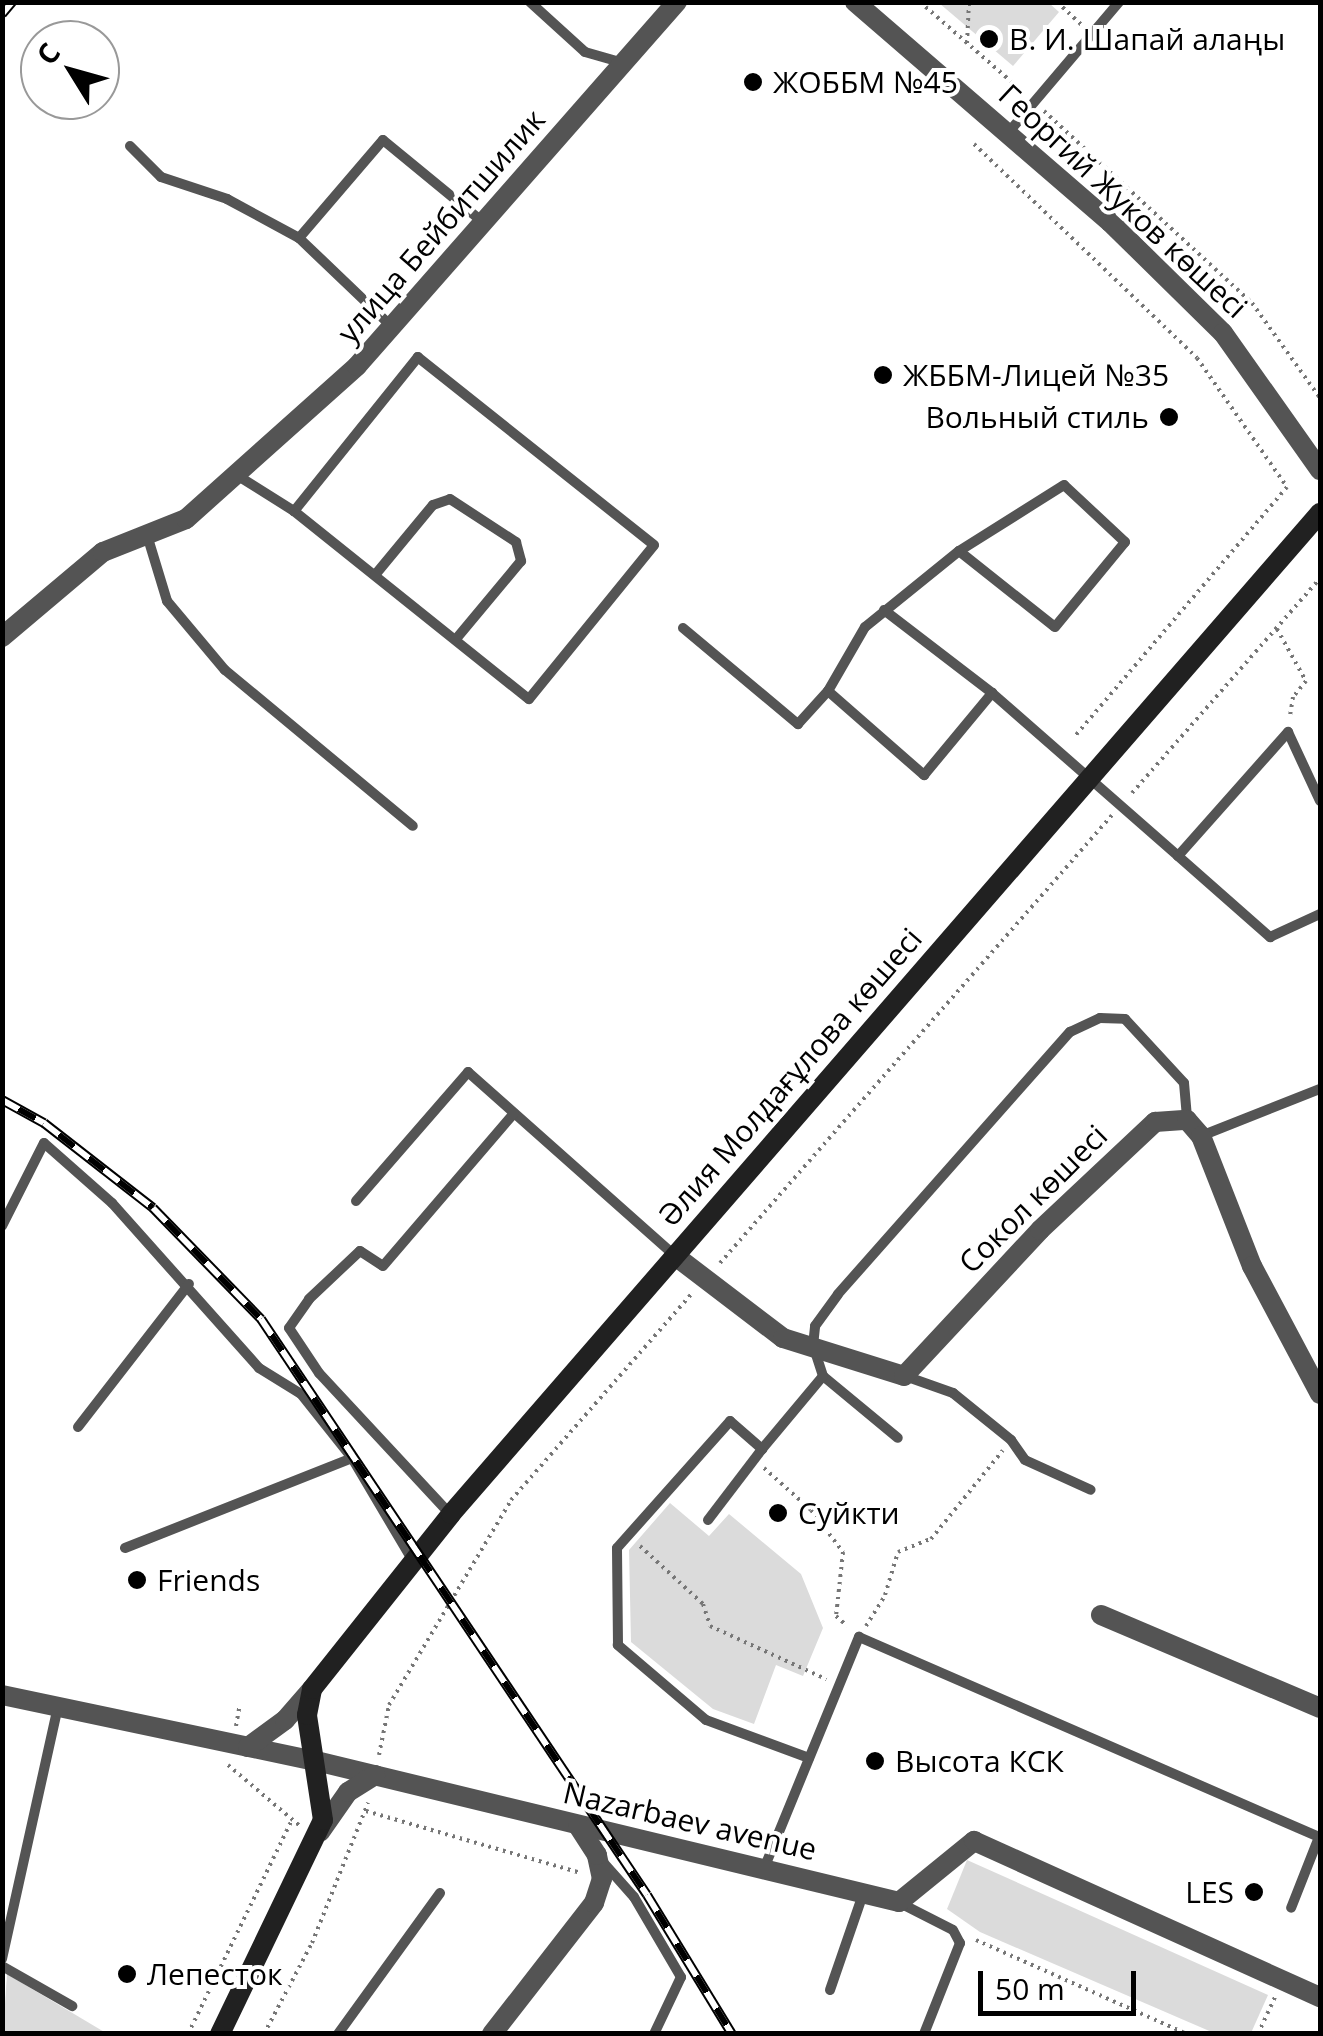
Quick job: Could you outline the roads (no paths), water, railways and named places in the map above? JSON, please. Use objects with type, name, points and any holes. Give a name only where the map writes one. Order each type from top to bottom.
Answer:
[{"type":"main road","name":"Әлия Молдағұлова көшесі","points":[[312,1688],[451,1514],[1320,513]]},
{"type":"main road","points":[[220,2034],[319,1834],[325,1809],[307,1715],[312,1688]]},
{"type":"street","name":"улица Бейбитшилик","points":[[2,637],[103,552],[186,519],[357,366],[677,2]]},
{"type":"street","name":"Георгий Жуков көшесі","points":[[855,2],[1008,133],[1223,333],[1320,470]]},
{"type":"street","name":"Сокол көшесі","points":[[904,1376],[1040,1230],[1155,1122],[1194,1128]]},
{"type":"street","points":[[1194,1128],[1252,1266],[1320,1394]]},
{"type":"street","points":[[674,1255],[783,1338],[904,1376]]},
{"type":"street","points":[[1101,1615],[1320,1708]]},
{"type":"street","points":[[240,1745],[285,1720],[312,1688]]},
{"type":"street","name":"Nazarbaev avenue","points":[[2,1695],[316,1761],[578,1826],[765,1866],[899,1902]]},
{"type":"street","points":[[319,1834],[348,1792],[374,1775]]},
{"type":"street","points":[[492,2034],[594,1902],[602,1879],[597,1855],[578,1826]]},
{"type":"street","points":[[899,1902],[974,1841],[1320,1996]]},
{"type":"lane","points":[[530,2],[586,52],[624,63]]},
{"type":"lane","points":[[1008,133],[1119,2]]},
{"type":"lane","points":[[299,238],[383,140],[484,223]]},
{"type":"lane","points":[[130,146],[161,178],[227,199],[299,238],[392,327]]},
{"type":"lane","points":[[235,474],[294,511],[529,699],[654,545],[418,357],[294,511]]},
{"type":"lane","points":[[683,628],[798,724],[828,691],[865,627],[958,551],[1064,485],[1125,542],[1056,627],[958,551]]},
{"type":"lane","points":[[375,575],[434,505],[450,499],[516,542],[521,561],[456,639]]},
{"type":"lane","points":[[146,534],[166,601],[225,670],[414,826]]},
{"type":"lane","points":[[884,610],[992,694],[1270,937],[1320,914]]},
{"type":"lane","points":[[828,691],[924,775],[992,694]]},
{"type":"lane","points":[[1178,856],[1288,732],[1320,801]]},
{"type":"lane","points":[[898,1438],[823,1376],[812,1346],[814,1326],[1070,1032],[1100,1018],[1124,1020],[1184,1083],[1194,1128],[1320,1089]]},
{"type":"lane","points":[[356,1200],[468,1072],[674,1255]]},
{"type":"lane","points":[[451,1514],[319,1373],[289,1328],[309,1298],[360,1251],[384,1266],[514,1113]]},
{"type":"lane","points":[[2,1226],[44,1143],[189,1284],[259,1368],[301,1394],[352,1458],[412,1561]]},
{"type":"lane","points":[[78,1427],[189,1284]]},
{"type":"lane","points":[[708,1520],[823,1376]]},
{"type":"lane","points":[[904,1376],[953,1393],[1011,1440],[1025,1460],[1091,1490]]},
{"type":"lane","points":[[762,1449],[730,1421],[617,1548],[618,1646],[706,1720],[809,1758]]},
{"type":"lane","points":[[125,1548],[352,1458]]},
{"type":"lane","points":[[765,1866],[859,1637],[1320,1840],[1291,1908]]},
{"type":"lane","points":[[58,1707],[2,1962],[72,2006]]},
{"type":"lane","points":[[597,1855],[634,1898],[681,1977],[654,2034]]},
{"type":"lane","points":[[338,2034],[440,1893]]},
{"type":"lane","points":[[830,1990],[863,1894]]},
{"type":"lane","points":[[899,1902],[953,1930],[958,1958],[924,2034]]},
{"type":"railway","points":[[2,14],[12,2]]},
{"type":"railway","points":[[2,1100],[44,1123],[153,1208],[261,1319],[647,1895],[732,2034]]},
{"type":"place","name":"В. И. Шапай алаңы","points":[[989,39]]},
{"type":"place","name":"ЖОББМ №45","points":[[753,82]]},
{"type":"place","name":"ЖББМ-Лицей №35","points":[[883,375]]},
{"type":"place","name":"Вольный стиль","points":[[1169,417]]},
{"type":"place","name":"Суйкти","points":[[778,1513]]},
{"type":"place","name":"Friends","points":[[137,1580]]},
{"type":"place","name":"Высота КСК","points":[[875,1761]]},
{"type":"place","name":"LES","points":[[1254,1892]]},
{"type":"place","name":"Лепесток","points":[[127,1974]]}]
